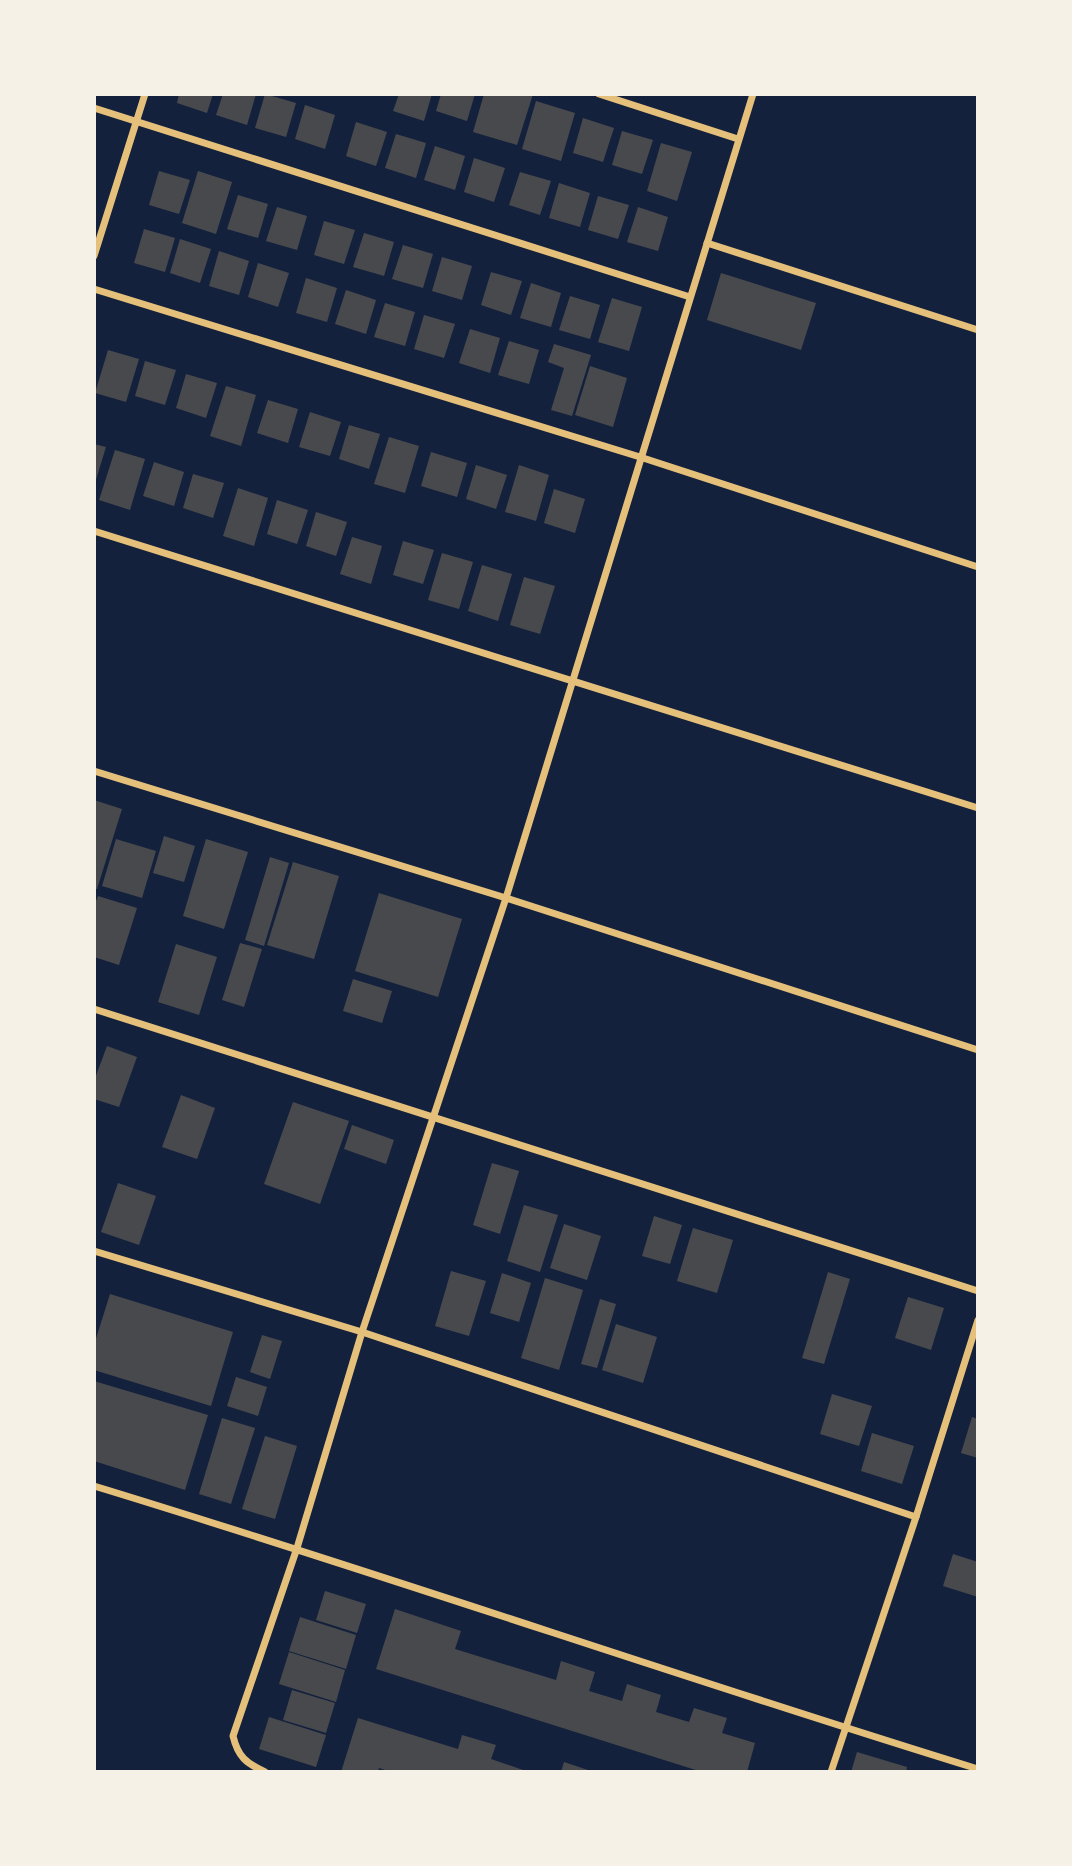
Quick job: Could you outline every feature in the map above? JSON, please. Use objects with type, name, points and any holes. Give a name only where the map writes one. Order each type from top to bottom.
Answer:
[{"type":"street","points":[[94,256],[145,94]]},
{"type":"street","points":[[599,94],[738,139]]},
{"type":"street","points":[[265,1772],[245,1762],[236,1751],[233,1736],[297,1548],[362,1332],[506,898],[753,94]]},
{"type":"street","points":[[94,108],[690,298]]},
{"type":"street","points":[[707,243],[978,330]]},
{"type":"street","points":[[94,289],[640,457],[978,568]]},
{"type":"street","points":[[94,531],[978,808]]},
{"type":"street","points":[[94,771],[506,898],[978,1050]]},
{"type":"street","points":[[94,1009],[978,1291]]},
{"type":"street","points":[[94,1251],[362,1332],[916,1517]]},
{"type":"street","points":[[831,1772],[978,1320]]},
{"type":"street","points":[[94,1486],[297,1548],[844,1728],[978,1769]]},
{"type":"building","points":[[179,94],[213,94],[207,113],[177,103]]},
{"type":"building","points":[[223,94],[256,94],[247,125],[216,115]]},
{"type":"building","points":[[265,94],[296,103],[286,137],[255,128]]},
{"type":"building","points":[[399,94],[432,94],[424,121],[393,111]]},
{"type":"building","points":[[441,94],[475,94],[467,121],[436,111]]},
{"type":"building","points":[[484,94],[533,94],[517,145],[473,132]]},
{"type":"building","points":[[536,101],[575,113],[561,161],[522,149]]},
{"type":"building","points":[[305,105],[335,115],[325,149],[295,139]]},
{"type":"building","points":[[583,118],[614,128],[603,162],[573,153]]},
{"type":"building","points":[[356,122],[387,132],[376,166],[346,156]]},
{"type":"building","points":[[622,131],[653,140],[642,174],[612,165]]},
{"type":"building","points":[[396,134],[426,143],[416,178],[385,168]]},
{"type":"building","points":[[661,143],[692,152],[677,201],[647,191]]},
{"type":"building","points":[[435,146],[465,156],[455,190],[424,180]]},
{"type":"building","points":[[474,158],[505,168],[494,202],[464,192]]},
{"type":"building","points":[[159,171],[190,180],[179,214],[149,205]]},
{"type":"building","points":[[198,171],[232,182],[216,234],[182,223]]},
{"type":"building","points":[[520,172],[551,181],[540,215],[509,205]]},
{"type":"building","points":[[559,183],[590,193],[580,227],[549,218]]},
{"type":"building","points":[[238,195],[268,204],[258,238],[227,229]]},
{"type":"building","points":[[598,196],[629,205],[618,239],[588,230]]},
{"type":"building","points":[[277,207],[307,216],[297,250],[266,241]]},
{"type":"building","points":[[638,207],[668,217],[658,251],[627,242]]},
{"type":"building","points":[[324,221],[355,230],[344,264],[314,255]]},
{"type":"building","points":[[144,229],[175,238],[165,272],[134,263]]},
{"type":"building","points":[[364,233],[394,242],[384,276],[353,267]]},
{"type":"building","points":[[180,239],[211,249],[200,283],[170,273]]},
{"type":"building","points":[[403,245],[433,254],[423,288],[392,279]]},
{"type":"building","points":[[219,251],[249,261],[239,295],[209,286]]},
{"type":"building","points":[[442,257],[472,266],[462,300],[432,291]]},
{"type":"building","points":[[258,263],[289,273],[278,307],[248,297]]},
{"type":"building","points":[[491,272],[522,281],[511,315],[481,305]]},
{"type":"building","points":[[721,273],[816,303],[801,350],[707,320]]},
{"type":"building","points":[[306,278],[337,288],[327,322],[296,313]]},
{"type":"building","points":[[531,283],[561,293],[551,327],[520,318]]},
{"type":"building","points":[[346,290],[376,300],[366,334],[335,324]]},
{"type":"building","points":[[570,296],[600,305],[590,339],[559,330]]},
{"type":"building","points":[[612,298],[642,307],[629,351],[598,342]]},
{"type":"building","points":[[385,303],[415,312],[405,346],[374,337]]},
{"type":"building","points":[[424,315],[455,324],[444,358],[414,349]]},
{"type":"building","points":[[470,329],[500,338],[490,373],[459,363]]},
{"type":"building","points":[[509,341],[539,350],[529,384],[498,375]]},
{"type":"building","points":[[554,344],[591,355],[572,416],[551,410],[564,368],[548,362]]},
{"type":"building","points":[[108,350],[139,359],[126,402],[95,393]]},
{"type":"building","points":[[145,361],[176,370],[165,405],[135,396]]},
{"type":"building","points":[[590,366],[627,378],[613,427],[575,415]]},
{"type":"building","points":[[186,374],[217,383],[206,418],[176,408]]},
{"type":"building","points":[[226,386],[256,395],[241,446],[210,436]]},
{"type":"building","points":[[268,400],[298,409],[288,443],[257,433]]},
{"type":"building","points":[[310,412],[341,422],[330,456],[299,447]]},
{"type":"building","points":[[349,425],[380,434],[369,469],[339,459]]},
{"type":"building","points":[[389,437],[419,446],[405,493],[374,484]]},
{"type":"building","points":[[94,444],[106,447],[95,483],[94,483]]},
{"type":"building","points":[[115,450],[145,459],[130,510],[99,500]]},
{"type":"building","points":[[431,452],[467,463],[457,497],[421,486]]},
{"type":"building","points":[[154,462],[184,472],[174,506],[143,496]]},
{"type":"building","points":[[476,465],[507,475],[496,509],[466,499]]},
{"type":"building","points":[[519,465],[549,475],[536,521],[505,512]]},
{"type":"building","points":[[193,474],[224,483],[213,518],[183,508]]},
{"type":"building","points":[[238,488],[268,498],[254,546],[223,536]]},
{"type":"building","points":[[554,489],[585,499],[575,533],[544,523]]},
{"type":"building","points":[[277,500],[308,510],[297,544],[267,534]]},
{"type":"building","points":[[316,512],[347,522],[336,556],[306,546]]},
{"type":"building","points":[[352,537],[382,546],[371,584],[340,574]]},
{"type":"building","points":[[403,541],[434,550],[423,584],[393,575]]},
{"type":"building","points":[[442,553],[473,562],[459,609],[428,600]]},
{"type":"building","points":[[482,565],[512,574],[498,621],[468,611]]},
{"type":"building","points":[[524,577],[555,586],[540,634],[510,625]]},
{"type":"building","points":[[94,800],[122,809],[97,889],[94,889]]},
{"type":"building","points":[[164,836],[195,846],[184,882],[153,873]]},
{"type":"building","points":[[116,839],[156,851],[142,898],[102,886]]},
{"type":"building","points":[[206,839],[248,852],[224,929],[183,916]]},
{"type":"building","points":[[270,857],[289,863],[264,946],[245,940]]},
{"type":"building","points":[[293,862],[339,876],[314,959],[267,945]]},
{"type":"building","points":[[379,893],[462,919],[438,997],[355,971]]},
{"type":"building","points":[[98,896],[137,908],[119,965],[94,957],[94,906]]},
{"type":"building","points":[[240,943],[262,949],[244,1007],[222,1000]]},
{"type":"building","points":[[176,944],[217,957],[199,1015],[158,1002]]},
{"type":"building","points":[[353,979],[392,991],[382,1023],[343,1011]]},
{"type":"building","points":[[107,1046],[137,1057],[119,1107],[94,1099],[94,1081]]},
{"type":"building","points":[[181,1095],[215,1108],[197,1159],[162,1147]]},
{"type":"building","points":[[293,1102],[349,1121],[320,1204],[264,1184]]},
{"type":"building","points":[[352,1125],[394,1140],[386,1164],[344,1149]]},
{"type":"building","points":[[492,1163],[519,1171],[500,1234],[473,1225]]},
{"type":"building","points":[[118,1183],[156,1196],[139,1245],[101,1232]]},
{"type":"building","points":[[524,1205],[558,1215],[540,1272],[507,1261]]},
{"type":"building","points":[[654,1216],[682,1225],[670,1264],[642,1256]]},
{"type":"building","points":[[564,1224],[601,1236],[587,1280],[550,1268]]},
{"type":"building","points":[[693,1228],[733,1240],[717,1293],[677,1281]]},
{"type":"building","points":[[451,1271],[486,1281],[469,1336],[435,1326]]},
{"type":"building","points":[[828,1272],[850,1279],[824,1364],[802,1358]]},
{"type":"building","points":[[502,1273],[531,1283],[519,1322],[490,1313]]},
{"type":"building","points":[[545,1278],[583,1290],[559,1370],[521,1358]]},
{"type":"building","points":[[110,1294],[233,1332],[211,1406],[94,1370],[94,1345]]},
{"type":"building","points":[[908,1297],[944,1308],[931,1350],[895,1338]]},
{"type":"building","points":[[600,1299],[616,1304],[597,1368],[581,1364]]},
{"type":"building","points":[[616,1324],[657,1337],[643,1383],[602,1370]]},
{"type":"building","points":[[262,1335],[282,1341],[270,1379],[250,1372]]},
{"type":"building","points":[[236,1377],[267,1387],[258,1416],[227,1406]]},
{"type":"building","points":[[94,1381],[208,1415],[185,1490],[94,1461]]},
{"type":"building","points":[[832,1394],[872,1406],[859,1446],[820,1434]]},
{"type":"building","points":[[972,1417],[978,1419],[978,1458],[961,1453]]},
{"type":"building","points":[[222,1418],[255,1428],[231,1504],[199,1494]]},
{"type":"building","points":[[872,1433],[914,1446],[902,1484],[861,1471]]},
{"type":"building","points":[[265,1436],[297,1446],[275,1519],[242,1509]]},
{"type":"building","points":[[953,1554],[978,1562],[978,1597],[943,1586]]},
{"type":"building","points":[[325,1591],[366,1604],[357,1633],[316,1620]]},
{"type":"building","points":[[395,1609],[461,1631],[455,1649],[556,1680],[561,1661],[595,1672],[589,1691],[622,1701],[627,1684],[661,1695],[656,1712],[689,1722],[694,1708],[727,1718],[722,1733],[755,1743],[747,1772],[702,1772],[376,1669]]},
{"type":"building","points":[[300,1617],[356,1635],[346,1669],[289,1651]]},
{"type":"building","points":[[289,1652],[345,1670],[336,1702],[279,1684]]},
{"type":"building","points":[[292,1690],[335,1703],[326,1733],[283,1720]]},
{"type":"building","points":[[269,1717],[326,1735],[316,1767],[259,1749]]},
{"type":"building","points":[[358,1718],[458,1749],[462,1735],[496,1745],[491,1759],[529,1772],[391,1772],[379,1768],[378,1772],[341,1772]]},
{"type":"building","points":[[857,1752],[907,1767],[906,1772],[851,1772]]},
{"type":"building","points":[[564,1762],[591,1771],[591,1772],[561,1772]]}]
